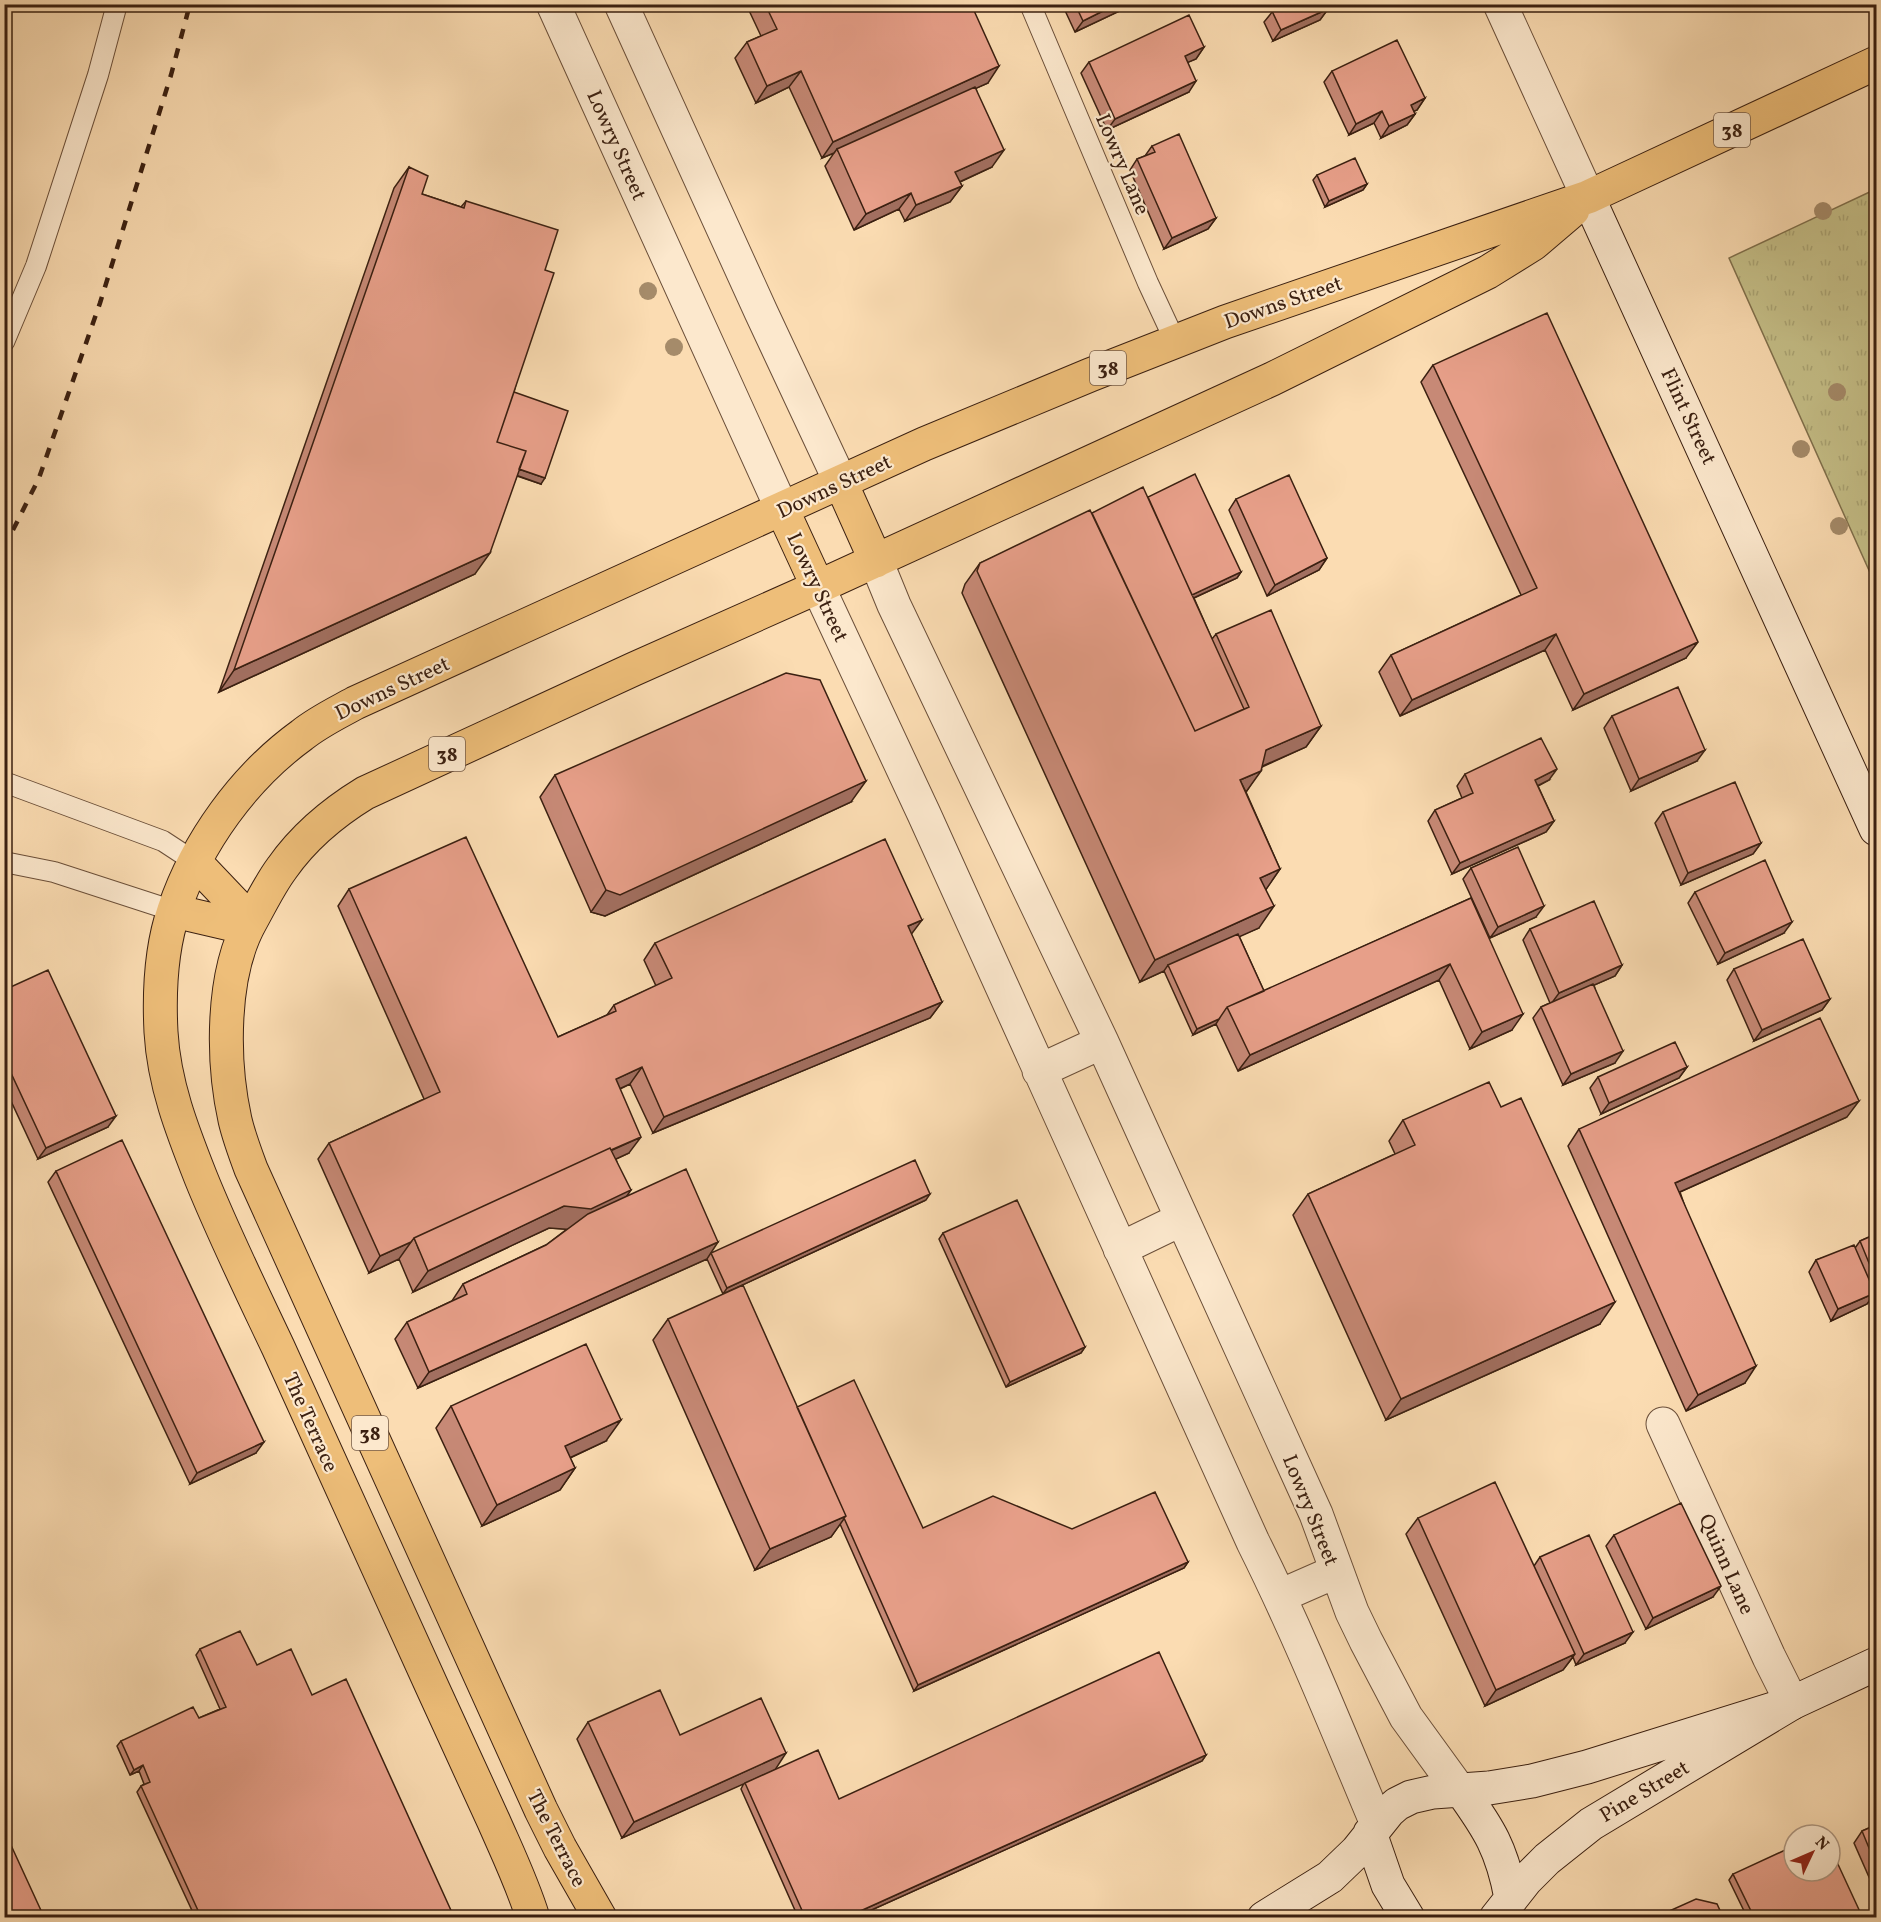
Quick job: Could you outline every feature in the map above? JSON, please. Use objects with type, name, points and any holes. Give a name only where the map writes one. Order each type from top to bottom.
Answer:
[{"type":"main road","name":"Downs Street","points":[[174,911],[195,862],[225,813],[250,783],[285,748],[323,721],[355,703],[924,444],[1175,341],[1588,197],[1876,63]]},
{"type":"main road","name":"Downs Street","points":[[249,924],[282,867],[345,805],[365,793],[1272,379],[1488,272],[1533,244],[1588,197]]},
{"type":"main road","name":"Lowry Street","points":[[841,483],[876,561]]},
{"type":"main road","name":"Lowry Street","points":[[782,509],[819,587]]},
{"type":"main road","points":[[195,862],[249,924]]},
{"type":"main road","points":[[174,911],[249,924]]},
{"type":"main road","name":"The Terrace","points":[[174,911],[166,941],[163,969],[161,1033],[168,1084],[183,1133],[232,1251],[465,1758],[526,1894],[533,1917]]},
{"type":"main road","name":"The Terrace","points":[[249,924],[234,969],[229,994],[227,1056],[230,1094],[236,1123],[251,1169],[541,1810],[600,1917]]},
{"type":"street","name":"Lowry Street","points":[[553,4],[782,509]]},
{"type":"street","name":"Lowry Street","points":[[621,4],[841,483]]},
{"type":"street","name":"Flint Street","points":[[1500,4],[1876,829]]},
{"type":"street","name":"Lowry Street","points":[[876,561],[894,605],[1102,1042],[1316,1514],[1352,1612],[1396,1701],[1492,1836],[1504,1865],[1509,1908]]},
{"type":"street","name":"Lowry Street","points":[[819,587],[914,792],[1252,1542],[1280,1596],[1334,1719],[1374,1829],[1388,1885],[1408,1917]]},
{"type":"street","points":[[1039,1071],[1102,1042]]},
{"type":"street","points":[[1120,1249],[1182,1219]]},
{"type":"street","name":"Quinn Lane","points":[[1663,1424],[1792,1703]]},
{"type":"street","points":[[1280,1596],[1337,1571]]},
{"type":"street","name":"Pine Street","points":[[1509,1908],[1526,1880],[1547,1859],[1591,1824],[1792,1703],[1876,1664]]},
{"type":"street","name":"Pine Street","points":[[1374,1829],[1397,1804],[1412,1797],[1433,1792],[1506,1786],[1587,1767],[1792,1703]]},
{"type":"street","points":[[1264,1917],[1330,1877],[1357,1851],[1374,1829]]},
{"type":"lane","points":[[4,342],[39,255],[98,75],[117,4]]},
{"type":"lane","name":"Lowry Lane","points":[[1030,4],[1148,283],[1175,341]]},
{"type":"lane","points":[[4,782],[164,841],[195,862]]},
{"type":"lane","points":[[4,862],[54,872],[174,911]]},
{"type":"green space","points":[[1876,189],[1876,586],[1729,258]]},
{"type":"building","points":[[765,4],[971,4],[999,66],[833,142],[801,71],[767,86],[747,42],[777,29]]},
{"type":"building","points":[[1075,4],[1117,4],[1083,21]]},
{"type":"building","points":[[1283,4],[1326,4],[1328,9],[1281,30],[1272,11]]},
{"type":"building","points":[[1189,15],[1204,47],[1185,56],[1196,81],[1115,119],[1089,62]]},
{"type":"building","points":[[1397,40],[1425,98],[1411,105],[1415,114],[1389,126],[1382,111],[1356,124],[1332,71]]},
{"type":"building","points":[[975,87],[1004,150],[955,172],[962,186],[916,205],[911,193],[866,214],[837,149]]},
{"type":"building","points":[[1179,134],[1216,218],[1172,238],[1137,159],[1155,152],[1152,146]]},
{"type":"building","points":[[1355,158],[1367,184],[1329,201],[1317,175]]},
{"type":"building","points":[[409,167],[428,176],[422,194],[464,208],[466,201],[558,230],[545,270],[554,273],[497,442],[526,451],[490,553],[234,670]]},
{"type":"building","points":[[1547,313],[1698,642],[1584,694],[1556,634],[1412,700],[1391,655],[1537,588],[1433,365]]},
{"type":"building","points":[[514,392],[568,411],[545,478],[519,469],[526,451],[497,442]]},
{"type":"building","points":[[1195,474],[1241,572],[1192,595],[1148,497]]},
{"type":"building","points":[[1289,475],[1327,558],[1275,585],[1236,499]]},
{"type":"building","points":[[1143,487],[1244,709],[1195,731],[1092,513]]},
{"type":"building","points":[[1090,510],[1195,731],[1249,707],[1216,634],[1271,610],[1321,726],[1266,750],[1261,771],[1240,780],[1280,869],[1260,878],[1274,906],[1155,960],[977,571],[980,563]]},
{"type":"building","points":[[786,673],[820,680],[866,781],[620,895],[606,890],[555,775]]},
{"type":"building","points":[[1678,687],[1705,750],[1639,779],[1612,716]]},
{"type":"building","points":[[1541,738],[1557,769],[1535,780],[1554,821],[1460,863],[1435,810],[1473,793],[1465,774]]},
{"type":"building","points":[[1735,782],[1761,843],[1688,873],[1663,812]]},
{"type":"building","points":[[466,837],[558,1037],[616,1011],[614,1005],[672,978],[655,943],[885,839],[922,920],[908,926],[942,1002],[664,1117],[642,1067],[616,1079],[641,1137],[611,1150],[610,1148],[414,1238],[411,1242],[380,1256],[329,1143],[440,1092],[349,889]]},
{"type":"building","points":[[1518,847],[1544,906],[1498,927],[1471,868]]},
{"type":"building","points":[[1765,860],[1792,922],[1725,953],[1695,892]]},
{"type":"building","points":[[1471,898],[1523,1014],[1482,1032],[1450,964],[1250,1055],[1227,1007]]},
{"type":"building","points":[[1594,901],[1622,965],[1559,993],[1530,929]]},
{"type":"building","points":[[1238,934],[1264,991],[1227,1007],[1219,1019],[1197,1029],[1168,965]]},
{"type":"building","points":[[1803,939],[1830,999],[1762,1030],[1734,969]]},
{"type":"building","points":[[48,970],[116,1116],[46,1148],[4,1058],[4,990]]},
{"type":"building","points":[[1593,984],[1623,1051],[1571,1074],[1541,1007]]},
{"type":"building","points":[[1820,1018],[1859,1101],[1675,1183],[1756,1366],[1698,1395],[1579,1129]]},
{"type":"building","points":[[1675,1042],[1687,1067],[1609,1103],[1598,1077]]},
{"type":"building","points":[[1489,1082],[1501,1107],[1521,1098],[1615,1302],[1401,1399],[1308,1194],[1415,1145],[1403,1120]]},
{"type":"building","points":[[122,1140],[264,1442],[197,1473],[56,1171]]},
{"type":"building","points":[[610,1148],[631,1190],[591,1209],[564,1206],[428,1271],[414,1238]]},
{"type":"building","points":[[915,1160],[930,1194],[727,1288],[711,1253]]},
{"type":"building","points":[[686,1169],[718,1242],[429,1372],[407,1322],[467,1294],[463,1284],[546,1245],[588,1214]]},
{"type":"building","points":[[1017,1200],[1085,1347],[1010,1382],[943,1233]]},
{"type":"building","points":[[1876,1234],[1876,1280],[1860,1241]]},
{"type":"building","points":[[1854,1245],[1875,1293],[1838,1309],[1816,1260]]},
{"type":"building","points":[[743,1285],[846,1516],[770,1549],[668,1319]]},
{"type":"building","points":[[586,1344],[621,1420],[565,1446],[575,1468],[497,1505],[451,1406]]},
{"type":"building","points":[[854,1380],[923,1528],[993,1496],[1072,1529],[1155,1492],[1188,1562],[918,1685],[797,1407]]},
{"type":"building","points":[[1495,1482],[1575,1654],[1496,1690],[1418,1518]]},
{"type":"building","points":[[1681,1503],[1721,1586],[1653,1618],[1614,1535]]},
{"type":"building","points":[[1589,1535],[1633,1632],[1584,1654],[1540,1557]]},
{"type":"building","points":[[240,1631],[257,1665],[291,1649],[312,1695],[346,1679],[454,1917],[201,1917],[141,1786],[150,1782],[143,1765],[134,1770],[121,1741],[193,1707],[199,1718],[226,1707],[200,1649]]},
{"type":"building","points":[[1159,1652],[1206,1755],[847,1917],[805,1917],[745,1783],[818,1750],[839,1799]]},
{"type":"building","points":[[660,1690],[680,1735],[761,1698],[786,1753],[634,1822],[588,1722]]},
{"type":"building","points":[[1876,1825],[1876,1865],[1862,1831]]},
{"type":"building","points":[[4,1830],[44,1917],[4,1917]]},
{"type":"building","points":[[1782,1852],[1782,1883],[1842,1883],[1842,1873],[1861,1914],[1852,1917],[1754,1917],[1733,1874]]},
{"type":"building","points":[[1696,1899],[1717,1904],[1723,1917],[1656,1917]]},
{"type":"railway","points":[[4,548],[39,478],[100,303],[171,75],[190,4]]}]
